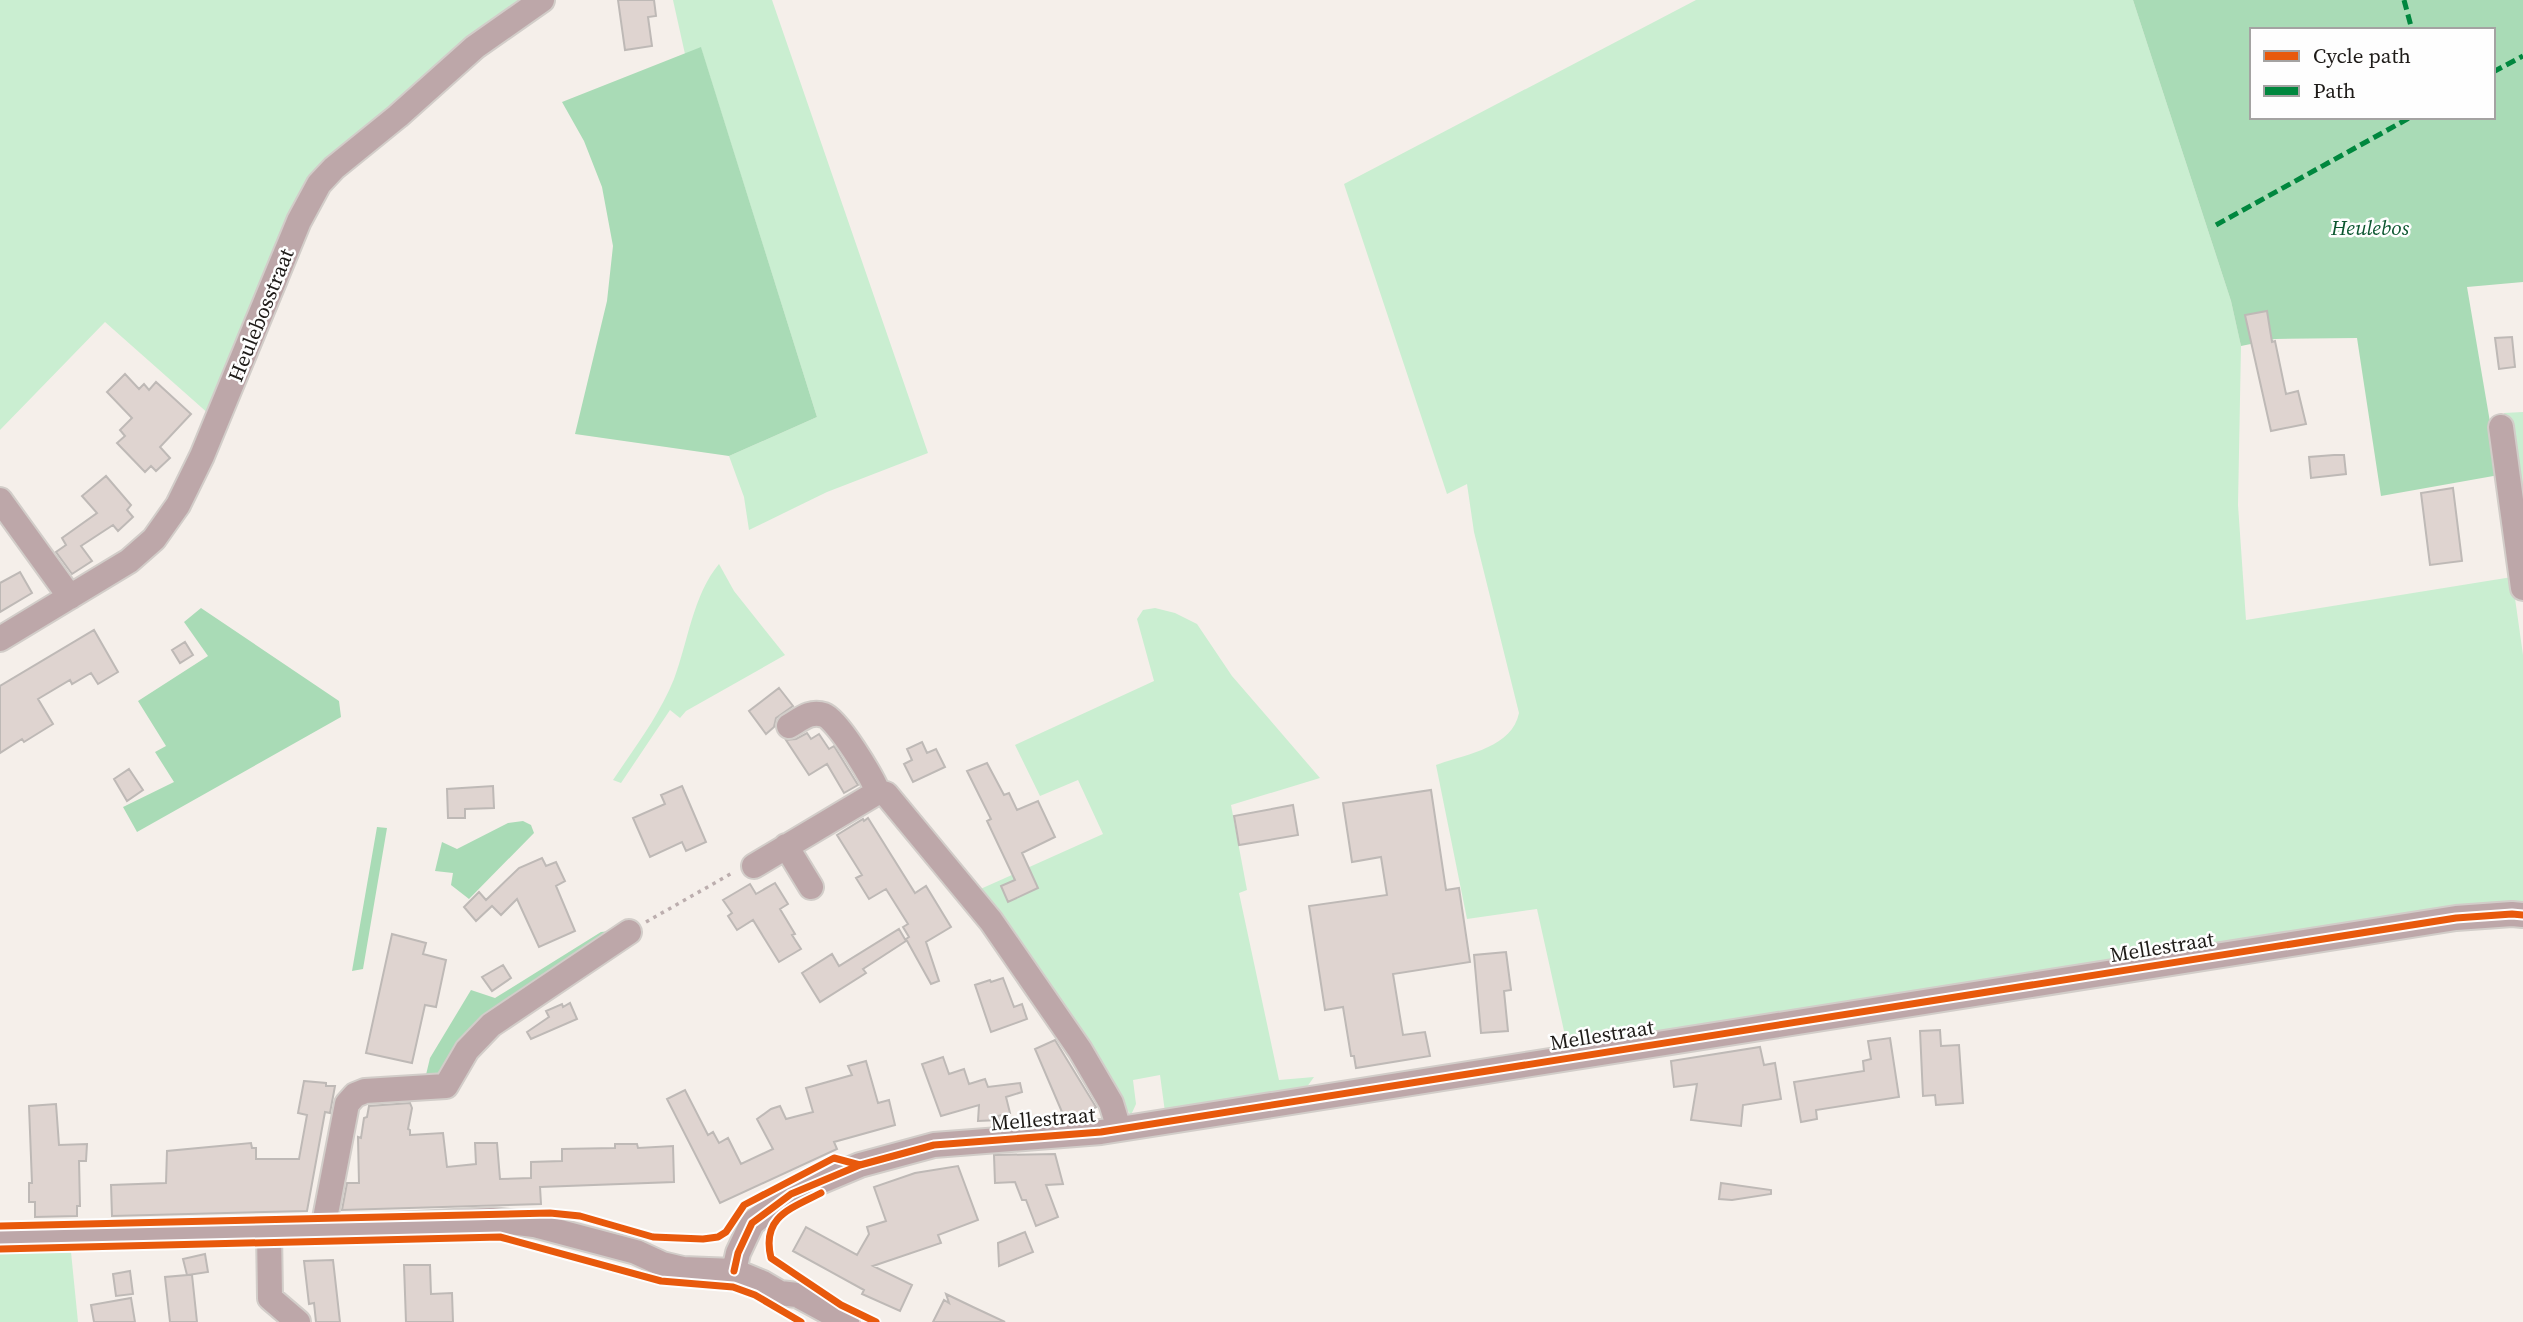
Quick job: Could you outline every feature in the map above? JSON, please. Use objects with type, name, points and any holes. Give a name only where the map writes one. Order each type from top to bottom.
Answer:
[{"type":"street","name":"Heulebosstraat","points":[[0,639],[129,561],[154,539],[178,505],[207,444],[299,221],[319,184],[334,168],[398,116],[475,47],[542,0]]},
{"type":"street","points":[[2501,427],[2523,588]]},
{"type":"street","points":[[0,500],[71,597]]},
{"type":"street","name":"Mellestraat","points":[[789,726],[810,714],[825,715],[836,725],[872,776],[878,792],[886,794],[991,921],[1080,1050],[1111,1103],[1119,1129]]},
{"type":"street","points":[[754,866],[878,792]]},
{"type":"street","points":[[786,846],[811,887]]},
{"type":"street","name":"Mellestraat","points":[[736,1262],[752,1223],[791,1194],[860,1166],[934,1145],[1119,1129],[2429,923],[2523,915]]},
{"type":"street","points":[[323,1229],[347,1104],[355,1095],[365,1091],[446,1086],[467,1050],[491,1025],[629,932]]},
{"type":"street","points":[[0,1237],[323,1229],[492,1220],[534,1225],[636,1252],[736,1262],[786,1280],[797,1295],[847,1322]]},
{"type":"street","points":[[269,1230],[270,1298],[298,1322]]},
{"type":"path","points":[[629,932],[747,864],[754,866]]},
{"type":"green space","points":[[0,0],[525,0],[320,169],[210,415],[105,322],[0,430]]},
{"type":"green space","points":[[673,0],[772,0],[928,453],[827,492],[749,530],[744,497],[729,456],[817,417],[701,48],[685,54]]},
{"type":"green space","points":[[1696,0],[2133,0],[2231,301],[2241,346],[2238,505],[2246,620],[2512,577],[2523,655],[2523,904],[1568,1049],[1537,909],[1467,919],[1436,765],[1498,742],[1515,725],[1519,713],[1474,532],[1467,484],[1447,494],[1344,184]]},
{"type":"green space","name":"Heulebos","points":[[2133,0],[2523,0],[2523,282],[2467,287],[2499,475],[2381,496],[2357,338],[2275,339],[2241,346],[2231,301]]},
{"type":"green space","points":[[701,47],[817,417],[729,456],[575,434],[607,301],[613,246],[602,187],[584,141],[562,102]]},
{"type":"green space","points":[[2523,412],[2523,548],[2504,413]]},
{"type":"green space","points":[[719,564],[734,591],[785,655],[686,711],[680,718],[670,710],[621,783],[613,780],[668,693],[697,604],[710,576]]},
{"type":"green space","points":[[201,608],[339,701],[341,717],[137,832],[123,807],[174,782],[155,752],[166,746],[138,701],[208,656],[184,622]]},
{"type":"green space","points":[[1155,608],[1175,613],[1197,624],[1232,676],[1320,778],[1231,805],[1247,890],[1239,893],[1279,1080],[1314,1077],[1304,1091],[1165,1112],[1160,1075],[1133,1080],[1136,1104],[1131,1115],[976,891],[1103,834],[1078,780],[1040,796],[1015,745],[1154,681],[1137,619],[1143,610]]},
{"type":"green space","points":[[523,821],[531,825],[534,833],[469,899],[451,885],[453,873],[435,871],[442,842],[457,849],[508,823]]},
{"type":"green space","points":[[377,827],[387,828],[363,969],[352,971]]},
{"type":"green space","points":[[610,931],[439,1081],[425,1079],[430,1058],[471,990],[495,998],[601,932]]},
{"type":"green space","points":[[71,1252],[78,1322],[0,1322],[0,1254]]},
{"type":"building","points":[[618,0],[654,0],[656,16],[648,17],[652,46],[625,50]]},
{"type":"building","points":[[2267,311],[2286,394],[2298,391],[2306,424],[2271,431],[2245,315]]},
{"type":"building","points":[[2512,337],[2515,367],[2499,369],[2495,338]]},
{"type":"building","points":[[125,374],[139,389],[144,384],[149,390],[156,382],[191,414],[160,447],[170,458],[156,471],[151,466],[145,472],[117,443],[125,436],[120,430],[132,418],[107,392]]},
{"type":"building","points":[[2344,455],[2346,474],[2311,478],[2309,457]]},
{"type":"building","points":[[106,476],[131,505],[127,510],[133,517],[118,531],[113,525],[81,546],[92,561],[72,574],[56,552],[66,545],[62,538],[97,513],[82,496]]},
{"type":"building","points":[[2453,488],[2462,561],[2430,565],[2421,493]]},
{"type":"building","points":[[20,572],[32,593],[0,612],[0,583]]},
{"type":"building","points":[[94,630],[118,672],[98,684],[91,673],[72,684],[70,680],[38,699],[53,724],[0,753],[0,686]]},
{"type":"building","points":[[185,642],[193,655],[180,663],[172,650]]},
{"type":"building","points":[[779,688],[793,706],[776,718],[774,727],[766,734],[749,711]]},
{"type":"building","points":[[807,733],[811,739],[819,734],[829,749],[834,746],[858,785],[844,793],[827,764],[809,775],[786,740],[796,739]]},
{"type":"building","points":[[922,742],[927,753],[936,749],[945,767],[913,782],[904,764],[912,760],[907,749]]},
{"type":"building","points":[[987,763],[1004,795],[1009,793],[1017,810],[1038,801],[1055,837],[1022,853],[1038,888],[1008,902],[1001,886],[1015,880],[987,821],[991,819],[967,771]]},
{"type":"building","points":[[129,769],[143,790],[127,801],[114,779]]},
{"type":"building","points":[[493,786],[494,808],[465,809],[465,818],[448,818],[447,789]]},
{"type":"building","points":[[682,786],[706,842],[686,851],[682,842],[650,857],[633,818],[665,804],[661,795]]},
{"type":"building","points":[[1431,790],[1446,890],[1459,888],[1470,962],[1393,974],[1403,1035],[1425,1032],[1430,1056],[1356,1068],[1354,1056],[1351,1056],[1343,1007],[1325,1010],[1309,906],[1387,895],[1381,857],[1352,862],[1343,803]]},
{"type":"building","points":[[1293,805],[1298,835],[1239,845],[1234,816]]},
{"type":"building","points":[[868,818],[915,893],[926,886],[951,927],[926,942],[939,981],[931,984],[906,939],[909,937],[903,927],[908,924],[886,889],[869,899],[856,878],[862,875],[837,835]]},
{"type":"building","points":[[542,858],[546,866],[556,862],[565,881],[556,886],[575,931],[539,947],[517,899],[501,915],[492,906],[476,921],[464,907],[479,892],[486,900],[519,868]]},
{"type":"building","points":[[775,883],[788,904],[780,909],[801,949],[779,962],[753,920],[737,930],[728,916],[732,913],[723,900],[750,884],[756,894]]},
{"type":"building","points":[[899,929],[906,941],[863,969],[866,973],[820,1002],[802,973],[832,954],[839,966]]},
{"type":"building","points":[[392,934],[426,943],[423,954],[446,960],[436,1007],[425,1005],[412,1063],[366,1053]]},
{"type":"building","points":[[1506,952],[1511,990],[1504,991],[1508,1031],[1481,1033],[1474,955]]},
{"type":"building","points":[[503,965],[511,978],[492,991],[482,977]]},
{"type":"building","points":[[1003,978],[1014,1007],[1022,1004],[1027,1019],[991,1032],[975,985]]},
{"type":"building","points":[[570,1003],[577,1019],[531,1039],[527,1032],[549,1017],[546,1011]]},
{"type":"building","points":[[1940,1030],[1941,1046],[1959,1045],[1963,1103],[1936,1105],[1935,1095],[1923,1096],[1920,1031]]},
{"type":"building","points":[[1890,1038],[1899,1097],[1816,1110],[1817,1119],[1801,1122],[1794,1082],[1864,1071],[1863,1061],[1871,1059],[1868,1041]]},
{"type":"building","points":[[1055,1040],[1096,1107],[1079,1116],[1065,1119],[1035,1049]]},
{"type":"building","points":[[1760,1047],[1764,1065],[1775,1063],[1781,1099],[1743,1105],[1741,1126],[1691,1120],[1697,1084],[1674,1087],[1671,1061]]},
{"type":"building","points":[[943,1057],[949,1074],[964,1069],[969,1084],[985,1079],[988,1087],[1020,1083],[1022,1092],[1006,1097],[1010,1113],[998,1116],[999,1120],[978,1121],[979,1105],[941,1116],[922,1064]]},
{"type":"building","points":[[866,1061],[878,1103],[889,1100],[895,1125],[834,1142],[837,1149],[720,1203],[667,1099],[685,1090],[708,1135],[713,1132],[719,1143],[728,1138],[741,1164],[773,1149],[757,1119],[780,1106],[786,1119],[813,1112],[806,1088],[852,1075],[848,1066]]},
{"type":"building","points":[[304,1081],[335,1086],[330,1113],[325,1112],[307,1211],[112,1216],[111,1185],[166,1183],[167,1151],[251,1143],[252,1148],[256,1148],[256,1159],[299,1159],[307,1115],[298,1113]]},
{"type":"building","points":[[410,1103],[410,1135],[443,1133],[447,1167],[476,1164],[475,1143],[497,1143],[500,1179],[531,1178],[531,1162],[562,1161],[562,1149],[615,1148],[615,1144],[637,1144],[638,1148],[673,1146],[674,1182],[540,1187],[541,1204],[342,1210],[347,1183],[359,1183],[358,1137],[361,1138],[369,1106]]},
{"type":"building","points":[[56,1104],[59,1145],[87,1144],[86,1161],[79,1161],[80,1206],[77,1206],[77,1216],[35,1217],[35,1202],[29,1202],[29,1183],[32,1183],[29,1106]]},
{"type":"building","points":[[1055,1154],[1063,1184],[1046,1185],[1058,1217],[1036,1226],[1026,1200],[1022,1200],[1015,1182],[995,1183],[994,1155]]},
{"type":"building","points":[[958,1166],[978,1220],[938,1235],[941,1243],[873,1266],[912,1285],[900,1311],[862,1294],[864,1290],[793,1251],[806,1227],[857,1255],[869,1234],[867,1227],[886,1221],[874,1187],[915,1173]]},
{"type":"building","points":[[1721,1183],[1771,1190],[1771,1194],[1732,1200],[1719,1199]]},
{"type":"building","points":[[1025,1232],[1033,1252],[999,1266],[998,1243]]},
{"type":"building","points":[[205,1254],[208,1272],[188,1275],[192,1275],[197,1322],[170,1322],[165,1277],[187,1275],[183,1259]]},
{"type":"building","points":[[333,1260],[340,1322],[316,1322],[314,1303],[309,1304],[304,1261]]},
{"type":"building","points":[[404,1265],[430,1265],[431,1294],[452,1293],[453,1322],[406,1322]]},
{"type":"building","points":[[130,1271],[133,1294],[116,1296],[113,1274]]},
{"type":"building","points":[[946,1294],[1005,1322],[933,1322],[944,1300],[949,1303]]},
{"type":"building","points":[[131,1298],[135,1322],[94,1322],[91,1305]]},
{"type":"marked path","points":[[2404,0],[2411,28]]},
{"type":"marked path","points":[[2495,71],[2523,56]]},
{"type":"marked path","points":[[2216,225],[2407,119]]},
{"type":"cycle path","points":[[734,1271],[738,1253],[752,1223],[791,1194],[860,1165],[934,1145],[1101,1132],[2456,918],[2523,915]]},
{"type":"cycle path","points":[[0,1226],[550,1213],[580,1216],[653,1237],[703,1239],[718,1237],[726,1232],[744,1205],[834,1158],[860,1165]]},
{"type":"cycle path","points":[[821,1193],[789,1210],[774,1224],[769,1244],[771,1258],[841,1305],[876,1322]]},
{"type":"cycle path","points":[[0,1249],[500,1237],[661,1281],[733,1287],[755,1295],[801,1322]]}]
